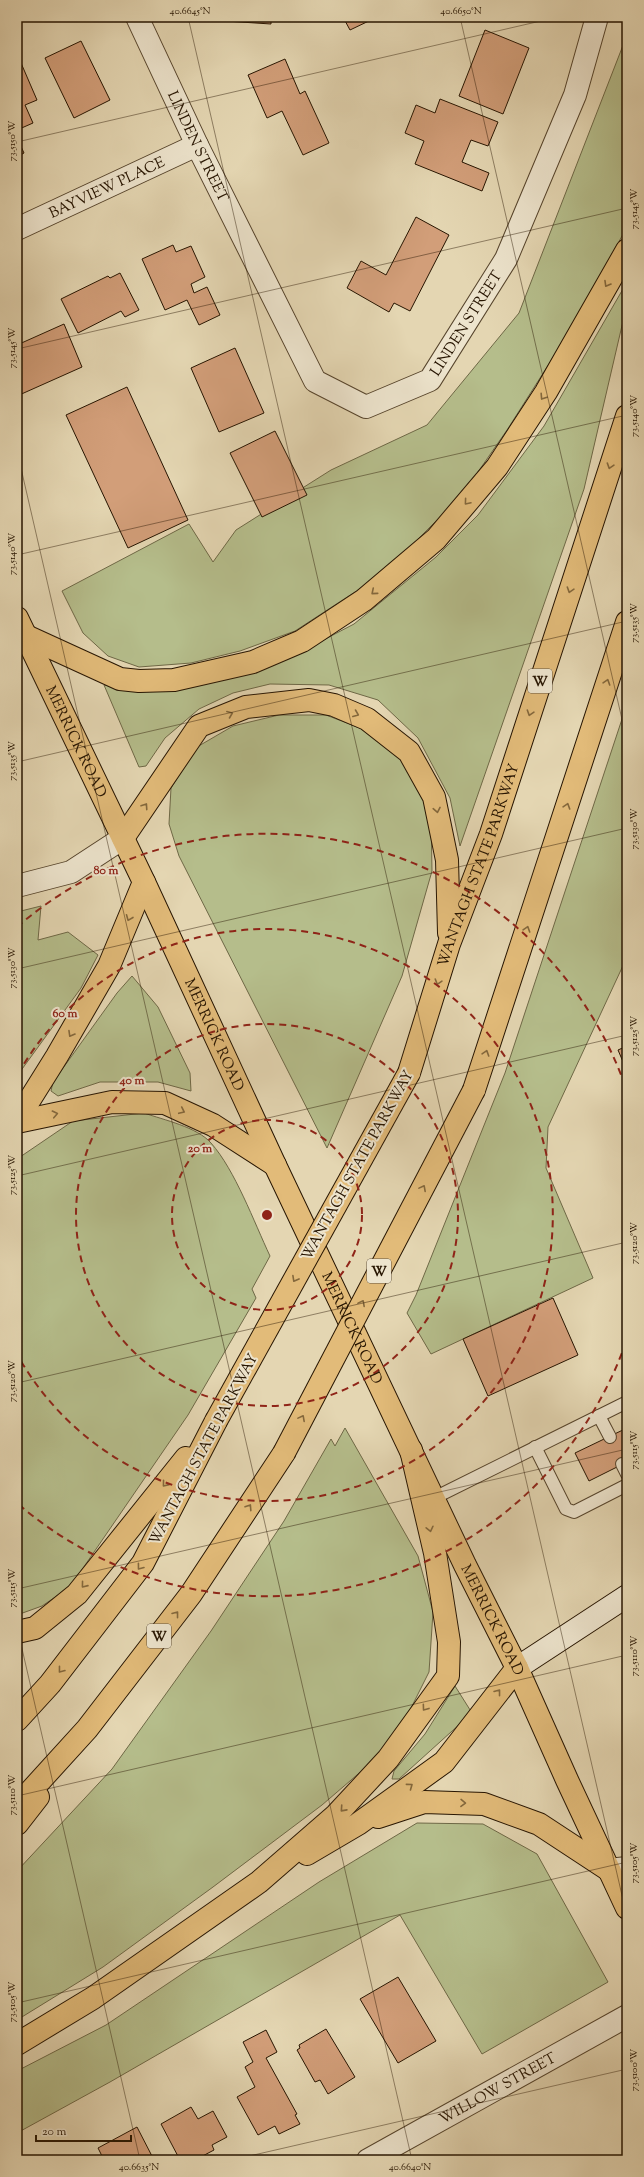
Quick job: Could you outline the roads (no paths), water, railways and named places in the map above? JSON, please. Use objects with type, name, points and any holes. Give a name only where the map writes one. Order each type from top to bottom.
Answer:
[{"type":"main road","points":[[21,627],[120,679],[138,681],[174,680],[253,662],[302,641],[364,600],[436,540],[497,468],[546,392],[627,250]]},
{"type":"main road","name":"WANTAGH STATE PARKWAY","points":[[17,1720],[50,1684],[143,1563],[216,1421],[409,1073],[449,944],[490,834],[627,416]]},
{"type":"main road","name":"W","points":[[17,1806],[87,1729],[191,1594],[284,1453],[474,1090],[627,622]]},
{"type":"main road","name":"MERRICK ROAD","points":[[21,627],[144,882],[275,1165],[434,1498],[618,1869],[627,1908]]},
{"type":"main road","points":[[123,838],[199,726],[246,707],[309,700],[334,705],[367,719],[409,752],[434,797],[446,860],[449,944]]},
{"type":"main road","points":[[17,1121],[57,1056],[109,966],[144,882]]},
{"type":"main road","points":[[17,1121],[112,1102],[165,1103],[213,1125],[275,1165]]},
{"type":"main road","points":[[17,1632],[35,1628],[77,1594],[216,1421]]},
{"type":"main road","points":[[259,1882],[336,1815],[388,1759],[448,1676],[449,1642],[436,1553],[411,1450]]},
{"type":"main road","points":[[17,1824],[149,1648]]},
{"type":"main road","points":[[17,2044],[93,1998],[259,1882],[358,1824],[444,1762],[517,1668]]},
{"type":"main road","points":[[358,1824],[424,1802],[484,1804],[539,1824],[618,1869]]},
{"type":"street","name":"LINDEN STREET","points":[[137,17],[197,145],[315,381],[366,407],[430,380],[506,258],[575,94],[597,17]]},
{"type":"street","name":"BAYVIEW PLACE","points":[[17,229],[197,145]]},
{"type":"street","points":[[17,886],[71,872],[123,838]]},
{"type":"street","points":[[517,1668],[627,1596]]},
{"type":"street","name":"WILLOW STREET","points":[[368,2160],[627,2016]]},
{"type":"lane","points":[[434,1498],[627,1402]]},
{"type":"lane","points":[[599,1416],[610,1437]]},
{"type":"lane","points":[[535,1447],[566,1508],[574,1512],[627,1485]]}]
